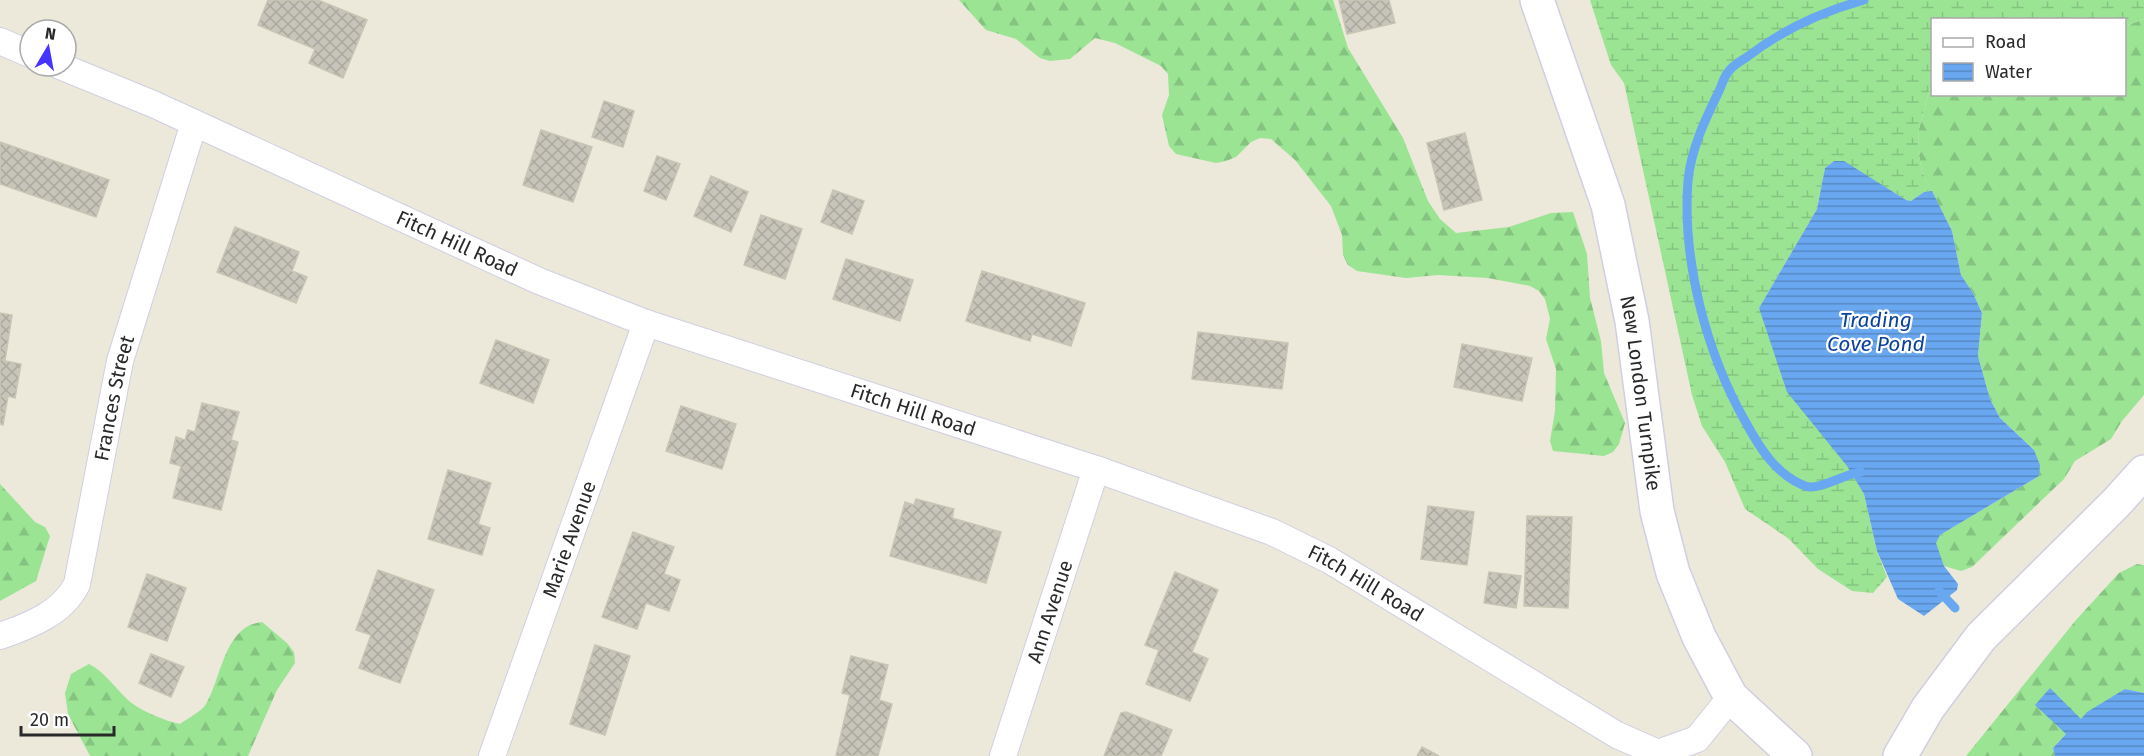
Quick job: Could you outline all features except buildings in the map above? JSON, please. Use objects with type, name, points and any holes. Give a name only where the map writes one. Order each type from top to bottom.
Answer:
[{"type":"main road","name":"New London Turnpike","points":[[1537,0],[1608,205],[1632,321],[1657,511],[1673,573],[1699,637],[1731,697],[1795,756]]},
{"type":"main road","points":[[1900,756],[1928,708],[1981,637],[2116,503],[2144,472]]},
{"type":"street","points":[[0,41],[18,49]]},
{"type":"street","name":"Fitch Hill Road","points":[[78,73],[153,104],[539,281],[646,323],[1096,469],[1272,532],[1329,560],[1617,735],[1657,755],[1697,739],[1731,697]]},
{"type":"street","name":"Frances Street","points":[[0,636],[38,621],[56,609],[72,595],[77,584],[120,361],[194,123]]},
{"type":"street","name":"Marie Avenue","points":[[492,756],[646,323]]},
{"type":"street","name":"Ann Avenue","points":[[1003,756],[1096,469]]},
{"type":"green space","points":[[959,0],[1333,0],[1348,48],[1403,138],[1428,201],[1440,219],[1456,233],[1509,227],[1551,213],[1573,212],[1587,254],[1590,298],[1601,341],[1604,373],[1625,423],[1619,444],[1613,452],[1604,456],[1553,451],[1550,441],[1555,411],[1556,369],[1546,339],[1550,319],[1545,299],[1539,291],[1530,286],[1488,278],[1438,275],[1406,278],[1357,271],[1348,265],[1343,255],[1342,235],[1331,206],[1295,160],[1271,139],[1260,138],[1251,142],[1236,157],[1216,163],[1176,154],[1169,146],[1162,115],[1169,95],[1168,74],[1161,66],[1115,43],[1095,38],[1070,59],[1050,61],[1040,58],[1016,39],[986,30]]},
{"type":"green space","points":[[1590,0],[2144,0],[2144,19],[2126,26],[2126,18],[1931,18],[1930,88],[1919,129],[1918,150],[1922,172],[1932,191],[1924,192],[1911,201],[1906,200],[1844,162],[1834,161],[1825,168],[1817,209],[1759,308],[1864,494],[1877,551],[1887,577],[1873,593],[1852,591],[1818,569],[1789,539],[1745,509],[1725,462],[1702,426],[1692,395],[1624,83],[1611,65]]},
{"type":"green space","points":[[2144,19],[2144,395],[2122,421],[2111,439],[2075,461],[2064,479],[1972,567],[1961,571],[1944,566],[1935,543],[1940,535],[2039,476],[2034,450],[2000,418],[1990,399],[1978,356],[1982,313],[1961,275],[1952,231],[1922,172],[1918,150],[1919,129],[1930,88],[1931,74],[1931,96],[2126,96],[2126,26]]},
{"type":"green space","points":[[0,484],[35,522],[45,527],[50,536],[36,581],[0,601]]},
{"type":"green space","points":[[2137,564],[2144,565],[2144,693],[2125,689],[2066,734],[2053,748],[2055,756],[1966,756],[2076,620],[2119,573]]},
{"type":"green space","points":[[262,622],[287,643],[294,652],[295,663],[277,690],[248,756],[90,756],[68,714],[65,693],[71,674],[89,664],[105,675],[123,695],[139,708],[180,724],[206,704],[226,654],[239,633],[249,626]]},
{"type":"water","name":"Trading Cove Pond","points":[[1834,161],[1844,161],[1906,200],[1911,201],[1924,192],[1932,191],[1952,231],[1961,275],[1982,313],[1978,356],[1990,399],[2000,418],[2034,450],[2040,465],[2039,476],[1940,535],[1936,543],[1944,566],[1958,584],[1957,590],[1924,616],[1898,599],[1877,551],[1864,494],[1847,466],[1787,392],[1759,308],[1817,209],[1825,168]]},
{"type":"water","points":[[2050,688],[2081,719],[2087,712],[2125,689],[2144,693],[2144,756],[2055,756],[2053,748],[2066,734],[2035,705]]},
{"type":"waterway","points":[[1861,472],[1817,486],[1805,486],[1785,475],[1762,450],[1731,394],[1708,336],[1693,273],[1687,211],[1688,181],[1695,146],[1724,78],[1731,69],[1788,30],[1832,10],[1864,0]]},
{"type":"waterway","points":[[1939,591],[1955,608]]}]
